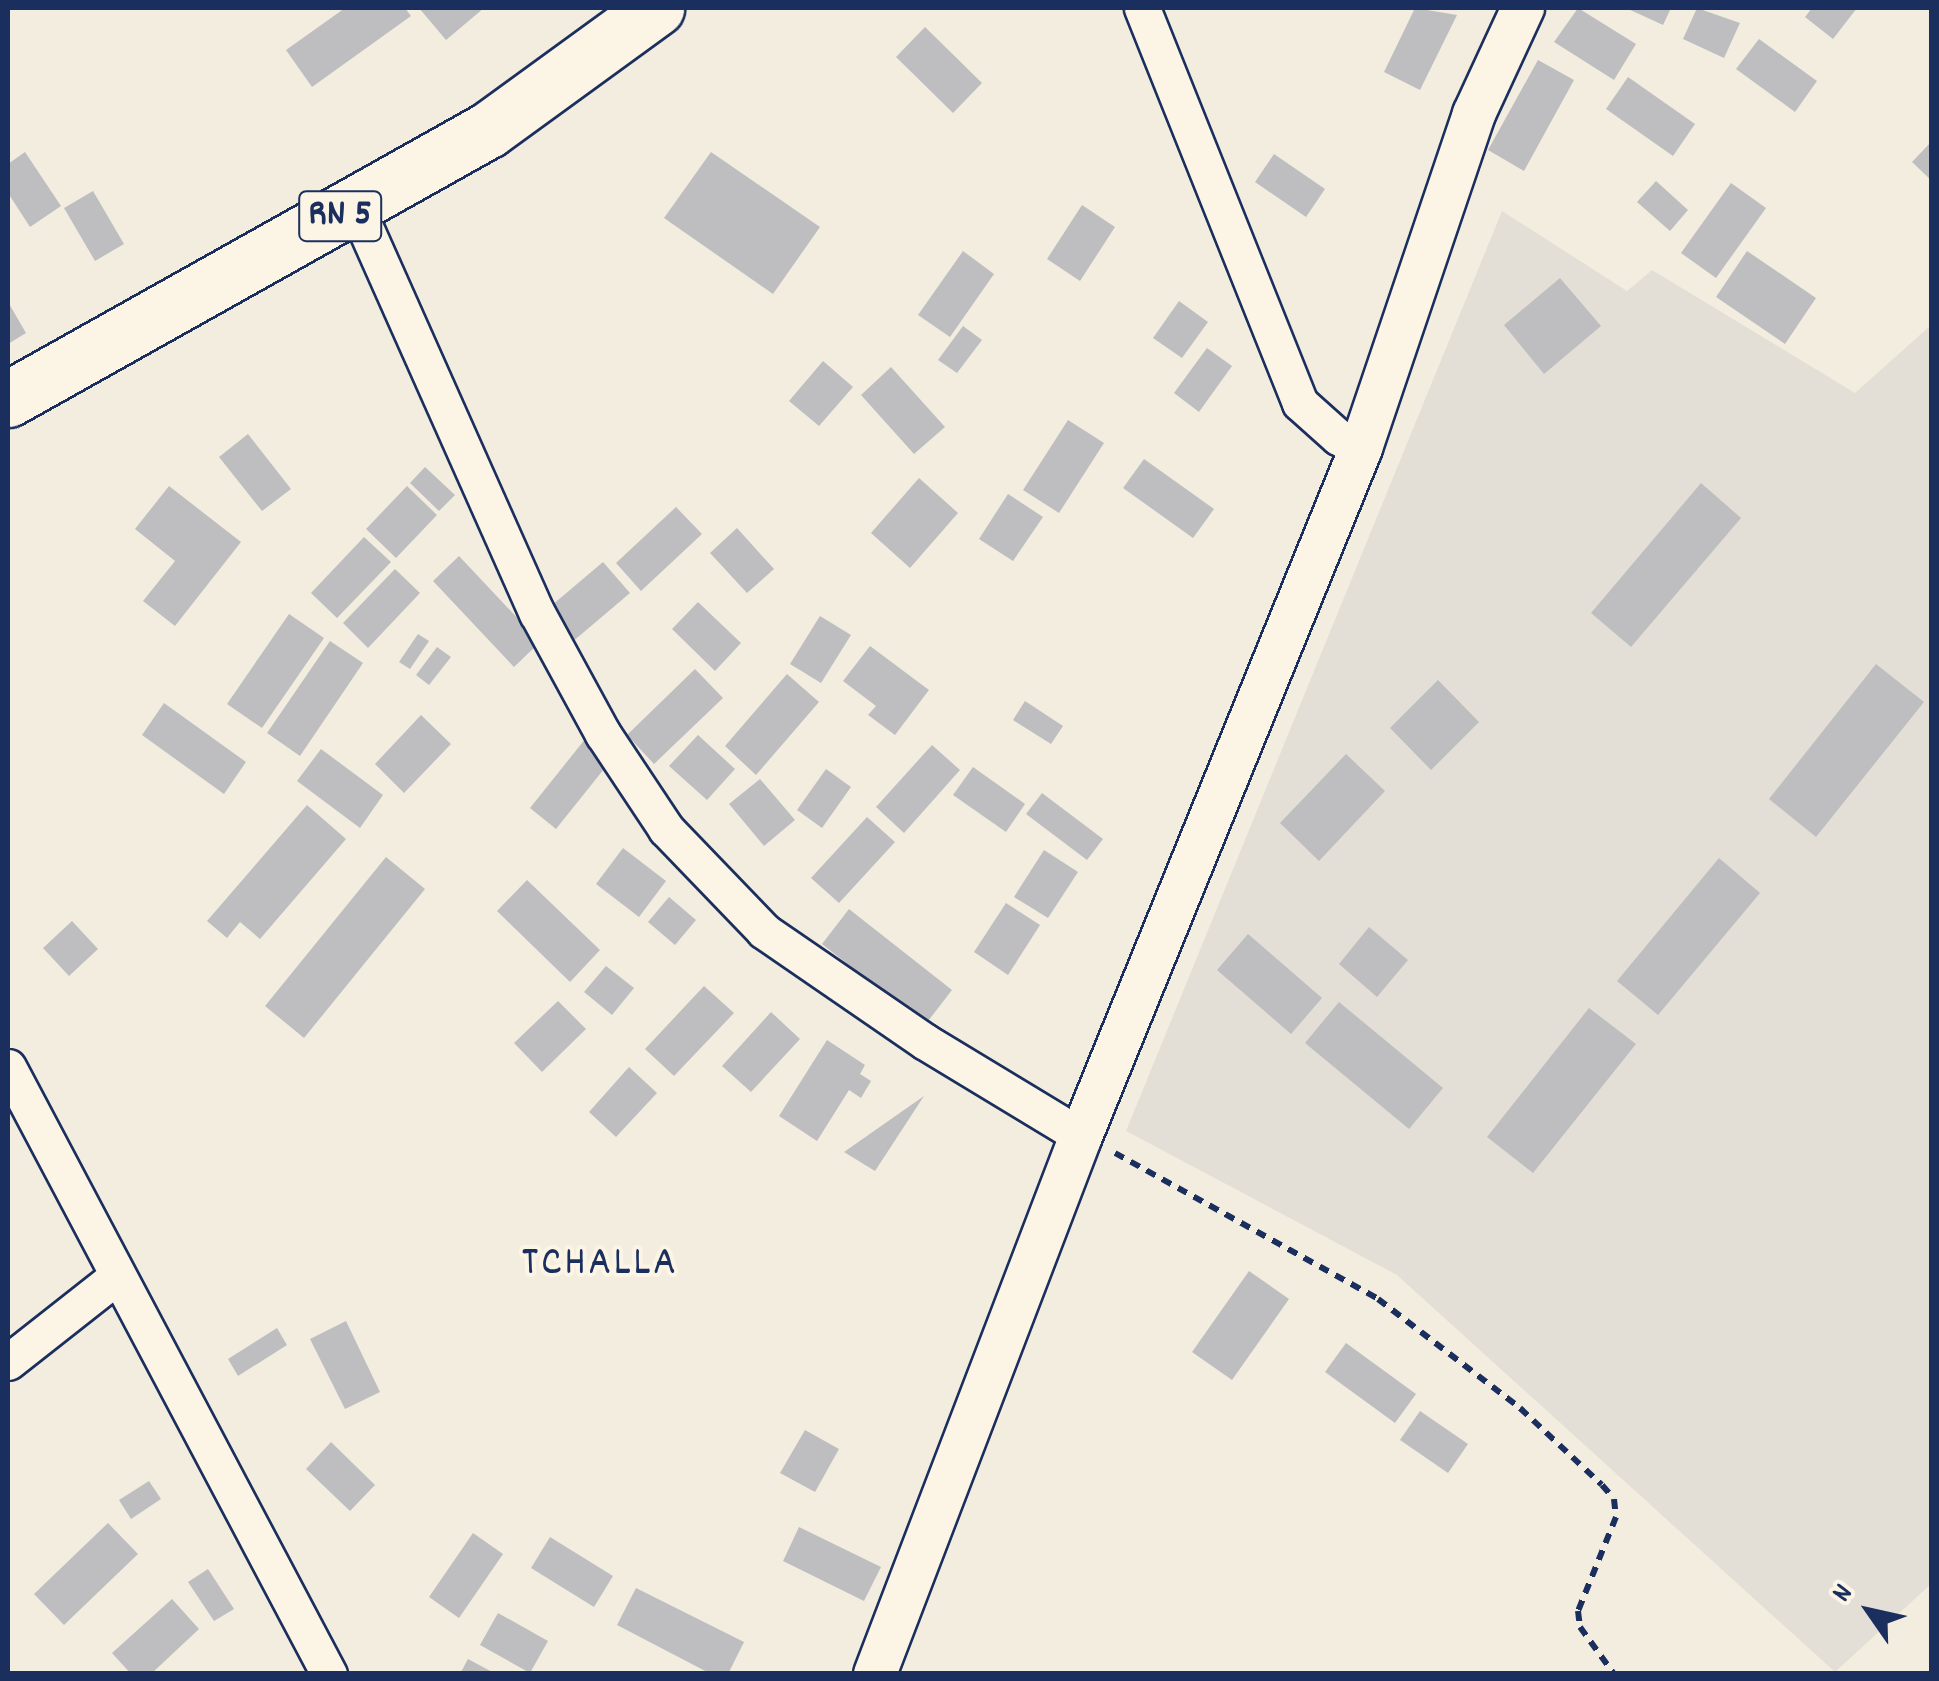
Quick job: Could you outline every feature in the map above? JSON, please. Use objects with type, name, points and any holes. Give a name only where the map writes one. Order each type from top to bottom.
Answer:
[{"type":"main road","name":"RN 5","points":[[8,399],[488,130],[656,8]]},
{"type":"street","points":[[1142,8],[1300,404],[1338,437],[1361,448]]},
{"type":"street","points":[[875,1674],[1081,1136],[1361,448],[1474,114],[1523,8]]},
{"type":"street","points":[[356,207],[537,613],[603,734],[666,829],[764,931],[924,1040],[1081,1136]]},
{"type":"street","points":[[8,1067],[329,1674]]},
{"type":"street","points":[[8,1362],[116,1277]]},
{"type":"path","points":[[1081,1136],[1378,1299],[1520,1408],[1602,1485],[1614,1500],[1616,1518],[1578,1611],[1580,1626],[1614,1674]]},
{"type":"shaded area","points":[[1502,211],[1627,291],[1652,270],[1855,393],[1931,325],[1931,1584],[1835,1672],[1397,1275],[1126,1131]]},
{"type":"building","points":[[345,8],[405,8],[411,16],[312,87],[286,50]]},
{"type":"building","points":[[419,8],[484,8],[446,40]]},
{"type":"building","points":[[1415,8],[1457,15],[1420,90],[1384,72]]},
{"type":"building","points":[[1578,8],[1636,44],[1614,80],[1554,42]]},
{"type":"building","points":[[1626,8],[1671,8],[1663,25]]},
{"type":"building","points":[[1697,8],[1740,23],[1724,58],[1683,39]]},
{"type":"building","points":[[1812,8],[1857,8],[1833,39],[1805,17]]},
{"type":"building","points":[[925,27],[982,83],[953,113],[896,57]]},
{"type":"building","points":[[1759,39],[1817,81],[1795,112],[1736,69]]},
{"type":"building","points":[[1538,60],[1574,80],[1524,171],[1488,150]]},
{"type":"building","points":[[1628,77],[1695,124],[1673,156],[1606,109]]},
{"type":"building","points":[[1932,141],[1932,181],[1912,162]]},
{"type":"building","points":[[25,152],[61,206],[30,227],[8,193],[8,164]]},
{"type":"building","points":[[711,152],[820,227],[773,294],[664,218]]},
{"type":"building","points":[[1274,154],[1325,189],[1306,217],[1255,182]]},
{"type":"building","points":[[1656,181],[1688,210],[1670,231],[1637,202]]},
{"type":"building","points":[[1731,183],[1766,208],[1716,278],[1681,253]]},
{"type":"building","points":[[93,191],[124,244],[95,261],[64,208]]},
{"type":"building","points":[[1082,205],[1115,227],[1080,281],[1047,259]]},
{"type":"building","points":[[963,251],[994,274],[950,337],[918,315]]},
{"type":"building","points":[[1747,251],[1816,298],[1785,344],[1716,297]]},
{"type":"building","points":[[1560,278],[1601,326],[1544,374],[1504,325]]},
{"type":"building","points":[[1179,301],[1208,322],[1182,358],[1153,338]]},
{"type":"building","points":[[8,302],[26,333],[8,344]]},
{"type":"building","points":[[963,326],[982,340],[957,373],[938,360]]},
{"type":"building","points":[[1207,348],[1232,366],[1199,412],[1174,393]]},
{"type":"building","points":[[823,361],[853,387],[819,426],[789,401]]},
{"type":"building","points":[[891,367],[945,427],[914,454],[861,395]]},
{"type":"building","points":[[1068,420],[1104,443],[1059,513],[1023,490]]},
{"type":"building","points":[[248,434],[291,489],[262,511],[219,457]]},
{"type":"building","points":[[1144,459],[1214,509],[1193,538],[1123,488]]},
{"type":"building","points":[[425,467],[455,495],[439,511],[410,483]]},
{"type":"building","points":[[919,478],[958,513],[910,568],[871,533]]},
{"type":"building","points":[[1701,483],[1741,518],[1631,647],[1591,613]]},
{"type":"building","points":[[169,486],[241,542],[175,626],[143,601],[175,561],[135,529]]},
{"type":"building","points":[[407,486],[437,515],[396,558],[366,529]]},
{"type":"building","points":[[1008,494],[1043,517],[1013,561],[979,539]]},
{"type":"building","points":[[676,507],[702,534],[641,591],[616,563]]},
{"type":"building","points":[[737,528],[774,569],[747,593],[710,553]]},
{"type":"building","points":[[364,537],[391,562],[337,618],[311,593]]},
{"type":"building","points":[[459,556],[540,642],[514,667],[433,581]]},
{"type":"building","points":[[603,562],[630,593],[571,643],[545,611]]},
{"type":"building","points":[[395,569],[420,593],[368,648],[343,623]]},
{"type":"building","points":[[698,602],[741,643],[715,671],[672,629]]},
{"type":"building","points":[[289,614],[324,638],[262,728],[227,704]]},
{"type":"building","points":[[820,616],[851,635],[821,683],[790,664]]},
{"type":"building","points":[[418,634],[429,641],[410,669],[399,662]]},
{"type":"building","points":[[330,641],[363,663],[300,756],[267,733]]},
{"type":"building","points":[[870,646],[929,690],[895,735],[868,715],[876,706],[843,681]]},
{"type":"building","points":[[437,647],[451,657],[429,685],[416,675]]},
{"type":"building","points":[[1876,664],[1924,702],[1816,837],[1769,799]]},
{"type":"building","points":[[695,669],[723,698],[654,764],[627,735]]},
{"type":"building","points":[[787,674],[819,702],[756,775],[725,746]]},
{"type":"building","points":[[1438,680],[1479,722],[1431,770],[1390,728]]},
{"type":"building","points":[[1025,701],[1063,726],[1051,744],[1013,720]]},
{"type":"building","points":[[164,703],[246,762],[224,794],[142,735]]},
{"type":"building","points":[[421,715],[451,744],[404,793],[375,764]]},
{"type":"building","points":[[698,735],[735,769],[707,800],[669,766]]},
{"type":"building","points":[[586,738],[612,759],[556,829],[530,808]]},
{"type":"building","points":[[932,745],[960,770],[904,833],[876,807]]},
{"type":"building","points":[[321,749],[383,795],[360,828],[297,781]]},
{"type":"building","points":[[1346,754],[1385,791],[1319,861],[1280,823]]},
{"type":"building","points":[[973,767],[1025,804],[1006,832],[953,795]]},
{"type":"building","points":[[826,769],[851,787],[822,828],[797,810]]},
{"type":"building","points":[[760,779],[795,820],[764,846],[729,804]]},
{"type":"building","points":[[1042,793],[1103,839],[1087,860],[1026,814]]},
{"type":"building","points":[[307,805],[346,839],[260,939],[240,922],[227,938],[207,921]]},
{"type":"building","points":[[867,817],[895,842],[839,903],[811,878]]},
{"type":"building","points":[[623,848],[666,881],[639,917],[596,884]]},
{"type":"building","points":[[1044,850],[1078,872],[1048,918],[1014,897]]},
{"type":"building","points":[[386,857],[425,889],[304,1038],[265,1006]]},
{"type":"building","points":[[1719,858],[1760,893],[1658,1015],[1617,981]]},
{"type":"building","points":[[527,880],[600,950],[570,982],[497,911]]},
{"type":"building","points":[[669,897],[696,920],[675,945],[648,922]]},
{"type":"building","points":[[1006,903],[1040,925],[1008,975],[974,952]]},
{"type":"building","points":[[849,909],[952,990],[925,1025],[822,944]]},
{"type":"building","points":[[72,921],[98,949],[69,976],[43,948]]},
{"type":"building","points":[[1369,927],[1408,960],[1377,997],[1339,964]]},
{"type":"building","points":[[1248,934],[1322,998],[1291,1034],[1217,970]]},
{"type":"building","points":[[606,966],[634,988],[612,1015],[584,992]]},
{"type":"building","points":[[704,986],[734,1013],[674,1076],[645,1049]]},
{"type":"building","points":[[558,1001],[586,1029],[542,1072],[514,1043]]},
{"type":"building","points":[[1339,1002],[1443,1088],[1409,1129],[1305,1043]]},
{"type":"building","points":[[1589,1008],[1636,1044],[1533,1173],[1487,1137]]},
{"type":"building","points":[[771,1012],[800,1039],[751,1092],[722,1066]]},
{"type":"building","points":[[827,1040],[865,1065],[860,1074],[871,1081],[861,1098],[849,1090],[817,1141],[779,1116]]},
{"type":"building","points":[[629,1067],[657,1093],[616,1137],[589,1112]]},
{"type":"building","points":[[924,1096],[875,1171],[844,1152]]},
{"type":"building","points":[[1249,1271],[1289,1299],[1232,1380],[1192,1352]]},
{"type":"building","points":[[346,1321],[380,1392],[345,1409],[310,1339]]},
{"type":"building","points":[[277,1328],[287,1345],[238,1376],[228,1359]]},
{"type":"building","points":[[1346,1343],[1416,1394],[1395,1423],[1325,1372]]},
{"type":"building","points":[[1420,1411],[1468,1444],[1448,1473],[1400,1440]]},
{"type":"building","points":[[805,1430],[839,1449],[815,1492],[780,1473]]},
{"type":"building","points":[[331,1442],[375,1485],[350,1511],[306,1469]]},
{"type":"building","points":[[149,1481],[161,1499],[131,1519],[119,1500]]},
{"type":"building","points":[[108,1523],[138,1554],[64,1625],[34,1594]]},
{"type":"building","points":[[799,1527],[881,1567],[864,1601],[783,1561]]},
{"type":"building","points":[[473,1533],[503,1554],[459,1618],[429,1597]]},
{"type":"building","points":[[550,1537],[613,1576],[594,1607],[531,1568]]},
{"type":"building","points":[[208,1569],[234,1609],[214,1621],[188,1582]]},
{"type":"building","points":[[636,1588],[744,1642],[728,1674],[711,1674],[617,1625]]},
{"type":"building","points":[[172,1599],[199,1629],[151,1674],[131,1674],[112,1653]]},
{"type":"building","points":[[498,1613],[548,1641],[530,1673],[480,1645]]},
{"type":"building","points":[[468,1659],[496,1674],[460,1674]]},
{"type":"district","name":"TCHALLA","points":[[600,1265]]}]
